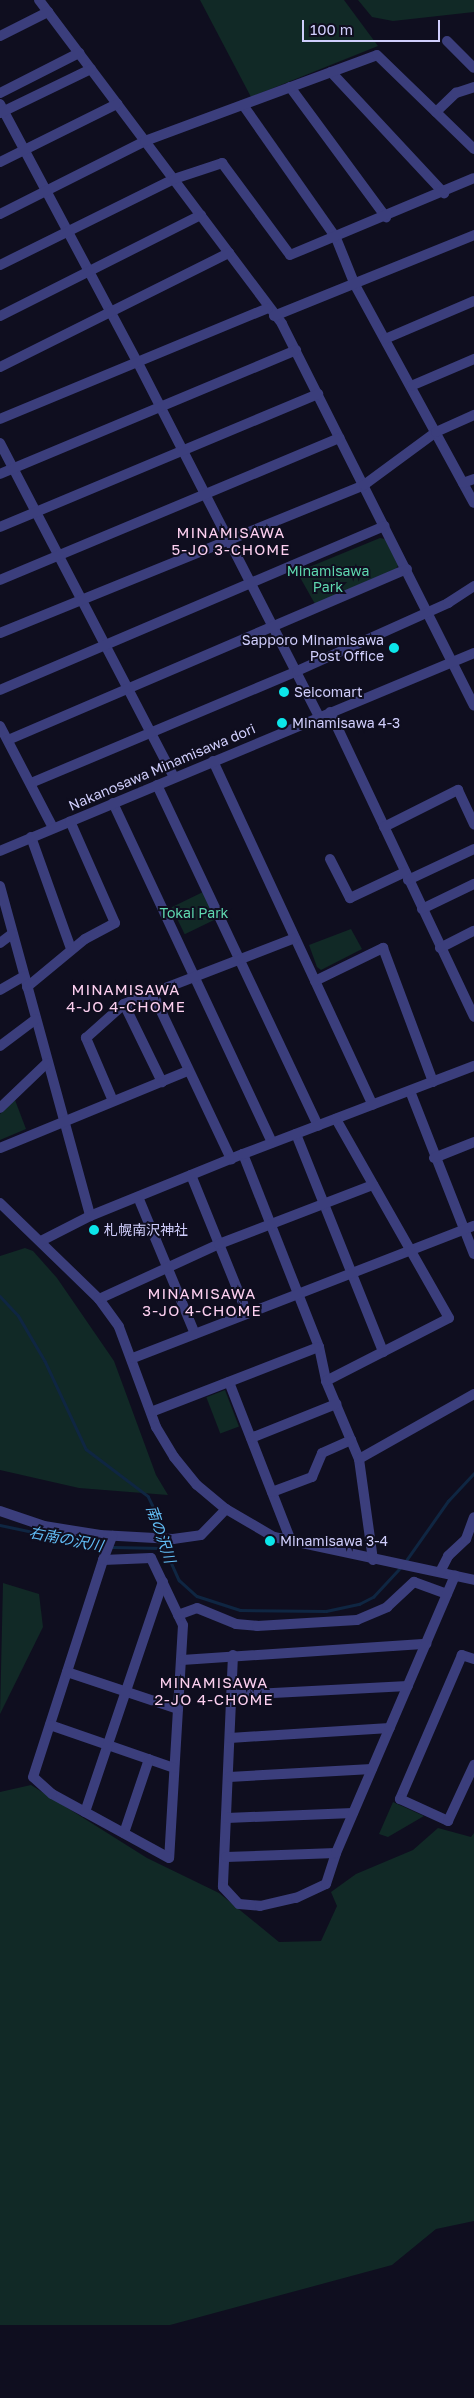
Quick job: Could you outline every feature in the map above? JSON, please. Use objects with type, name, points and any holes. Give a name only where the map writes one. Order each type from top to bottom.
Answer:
[{"type":"street","points":[[39,0],[229,252],[296,350],[474,704]]},
{"type":"street","points":[[0,36],[48,12]]},
{"type":"street","points":[[446,41],[474,68]]},
{"type":"street","points":[[0,93],[79,53]]},
{"type":"street","points":[[0,214],[145,141],[377,55],[474,149]]},
{"type":"street","points":[[90,69],[1,109],[25,150],[138,362],[319,717]]},
{"type":"street","points":[[331,72],[444,193]]},
{"type":"street","points":[[436,112],[456,94],[474,86]]},
{"type":"street","points":[[290,87],[386,218]]},
{"type":"street","points":[[0,162],[118,104]]},
{"type":"street","points":[[243,105],[336,238],[355,285],[474,503]]},
{"type":"street","points":[[0,265],[174,179],[222,163],[290,255],[386,218],[474,178]]},
{"type":"street","points":[[0,316],[201,215]]},
{"type":"street","points":[[0,419],[138,362],[271,312],[355,285],[474,235]]},
{"type":"street","points":[[0,368],[229,252]]},
{"type":"street","points":[[385,339],[474,300]]},
{"type":"street","points":[[0,474],[162,408],[296,350]]},
{"type":"street","points":[[411,386],[474,359]]},
{"type":"street","points":[[0,527],[318,394]]},
{"type":"street","points":[[0,633],[82,598],[364,485],[436,432],[474,416]]},
{"type":"street","points":[[0,580],[206,496],[340,438]]},
{"type":"street","points":[[0,443],[174,777]]},
{"type":"street","points":[[463,483],[474,479]]},
{"type":"street","points":[[0,690],[385,526]]},
{"type":"street","points":[[8,740],[128,687],[274,628],[407,569]]},
{"type":"street","points":[[31,783],[150,730],[297,671],[429,612],[474,586]]},
{"type":"street","name":"Nakanosawa Minamisawa dori","points":[[0,851],[474,653]]},
{"type":"street","points":[[330,712],[474,1017]]},
{"type":"street","points":[[0,726],[53,828]]},
{"type":"street","points":[[213,761],[373,1105]]},
{"type":"street","points":[[157,785],[318,1126]]},
{"type":"street","points":[[384,827],[458,790],[474,824]]},
{"type":"street","points":[[113,803],[272,1143]]},
{"type":"street","points":[[27,987],[70,949],[114,923],[70,821]]},
{"type":"street","points":[[31,837],[70,949]]},
{"type":"street","points":[[330,859],[350,898],[474,849]]},
{"type":"street","points":[[422,909],[474,884]]},
{"type":"street","points":[[1,891],[90,1216]]},
{"type":"street","points":[[440,948],[474,931]]},
{"type":"street","points":[[0,943],[12,934]]},
{"type":"street","points":[[113,1101],[86,1038],[124,1004],[295,938]]},
{"type":"street","points":[[315,981],[383,948],[433,1082]]},
{"type":"street","points":[[0,990],[24,976]]},
{"type":"street","points":[[153,994],[231,1159]]},
{"type":"street","points":[[124,1004],[162,1082]]},
{"type":"street","points":[[0,1046],[36,1020]]},
{"type":"street","points":[[0,1108],[48,1063]]},
{"type":"street","points":[[40,1241],[90,1216],[243,1154],[474,1066]]},
{"type":"street","points":[[0,1148],[188,1071]]},
{"type":"street","points":[[410,1091],[434,1158],[469,1228],[474,1254]]},
{"type":"street","points":[[326,1381],[449,1318],[336,1119]]},
{"type":"street","points":[[296,1134],[350,1274],[383,1352]]},
{"type":"street","points":[[434,1158],[474,1142]]},
{"type":"street","points":[[243,1154],[319,1347],[326,1381],[360,1459],[373,1560]]},
{"type":"street","points":[[191,1175],[247,1313]]},
{"type":"street","points":[[99,1299],[167,1266],[219,1244],[373,1185]]},
{"type":"street","points":[[138,1197],[195,1334]]},
{"type":"street","points":[[0,1203],[99,1299],[119,1327],[133,1358],[151,1412],[174,1457],[197,1485],[226,1510],[274,1537],[291,1542],[474,1580]]},
{"type":"street","points":[[133,1358],[469,1228]]},
{"type":"street","points":[[151,1412],[319,1347]]},
{"type":"street","points":[[229,1382],[291,1542]]},
{"type":"street","points":[[360,1459],[474,1394]]},
{"type":"street","points":[[251,1438],[336,1404]]},
{"type":"street","points":[[272,1492],[312,1477],[322,1453],[351,1440]]},
{"type":"street","points":[[0,1511],[44,1526],[112,1536],[173,1538],[201,1535],[226,1510]]},
{"type":"street","points":[[435,1571],[466,1539],[474,1518]]},
{"type":"street","points":[[103,1560],[151,1558],[183,1625],[169,1858],[52,1794],[33,1777],[103,1560],[112,1536]]},
{"type":"street","points":[[233,1655],[226,1857],[223,1887],[240,1904],[260,1906],[296,1898],[326,1884],[336,1853],[456,1575]]},
{"type":"street","points":[[85,1812],[162,1582]]},
{"type":"street","points":[[178,1616],[197,1608],[236,1624],[257,1626],[356,1620],[387,1607],[414,1582],[447,1594]]},
{"type":"street","points":[[182,1660],[233,1655],[426,1644]]},
{"type":"street","points":[[474,1659],[462,1655],[400,1799],[448,1821],[474,1765]]},
{"type":"street","points":[[67,1672],[178,1709]]},
{"type":"street","points":[[232,1695],[408,1686]]},
{"type":"street","points":[[50,1725],[174,1768]]},
{"type":"street","points":[[230,1738],[390,1728]]},
{"type":"street","points":[[124,1833],[149,1759]]},
{"type":"street","points":[[229,1777],[372,1770]]},
{"type":"street","points":[[227,1818],[353,1813]]},
{"type":"street","points":[[226,1857],[336,1853]]},
{"type":"green space","points":[[200,0],[344,0],[378,46],[251,97]]},
{"type":"green space","points":[[358,0],[474,0],[474,12],[393,21],[372,17]]},
{"type":"green space","name":"Minamisawa Park","points":[[380,538],[385,539],[399,564],[396,569],[315,604],[297,572]]},
{"type":"green space","name":"Tokai Park","points":[[203,892],[216,919],[185,934],[172,907]]},
{"type":"green space","points":[[351,929],[362,949],[321,970],[317,967],[309,945]]},
{"type":"green space","points":[[15,1100],[26,1129],[0,1140],[0,1114]]},
{"type":"green space","points":[[25,1248],[33,1251],[57,1278],[114,1361],[156,1475],[168,1495],[79,1488],[0,1470],[0,1256]]},
{"type":"green space","points":[[225,1390],[239,1426],[220,1434],[206,1397]]},
{"type":"green space","points":[[3,1583],[39,1594],[43,1627],[0,1714]]},
{"type":"green space","points":[[31,1785],[147,1858],[219,1893],[279,1942],[321,1941],[337,1906],[331,1892],[356,1874],[413,1850],[438,1828],[471,1837],[474,1833],[474,2221],[436,2229],[392,2265],[170,2325],[0,2325],[0,1792]]},
{"type":"green space","points":[[393,1802],[424,1816],[388,1837],[379,1834]]},
{"type":"waterway","name":"南の沢川","points":[[0,1296],[18,1315],[45,1361],[86,1449],[148,1496],[159,1519],[161,1536]]},
{"type":"waterway","name":"南の沢川","points":[[405,1562],[448,1501],[474,1473]]},
{"type":"waterway","name":"右南の沢川","points":[[0,1525],[104,1547]]},
{"type":"waterway","name":"南の沢川","points":[[162,1542],[179,1580],[197,1596],[240,1610],[326,1611],[359,1604],[373,1597],[400,1568]]},
{"type":"waterway","name":"右南の沢川","points":[[112,1547],[163,1548]]},
{"type":"place","name":"Sapporo Minamisawa Post Office","points":[[394,648]]},
{"type":"place","name":"Seicomart","points":[[284,692]]},
{"type":"place","name":"Minamisawa 4-3","points":[[282,723]]},
{"type":"place","name":"札幌南沢神社","points":[[94,1230]]},
{"type":"place","name":"Minamisawa 3-4","points":[[270,1541]]},
{"type":"district","name":"MINAMISAWA 5-JO 3-CHOME","points":[[231,540]]},
{"type":"district","name":"MINAMISAWA 4-JO 4-CHOME","points":[[126,998]]},
{"type":"district","name":"MINAMISAWA 3-JO 4-CHOME","points":[[202,1302]]},
{"type":"district","name":"MINAMISAWA 2-JO 4-CHOME","points":[[214,1690]]}]
